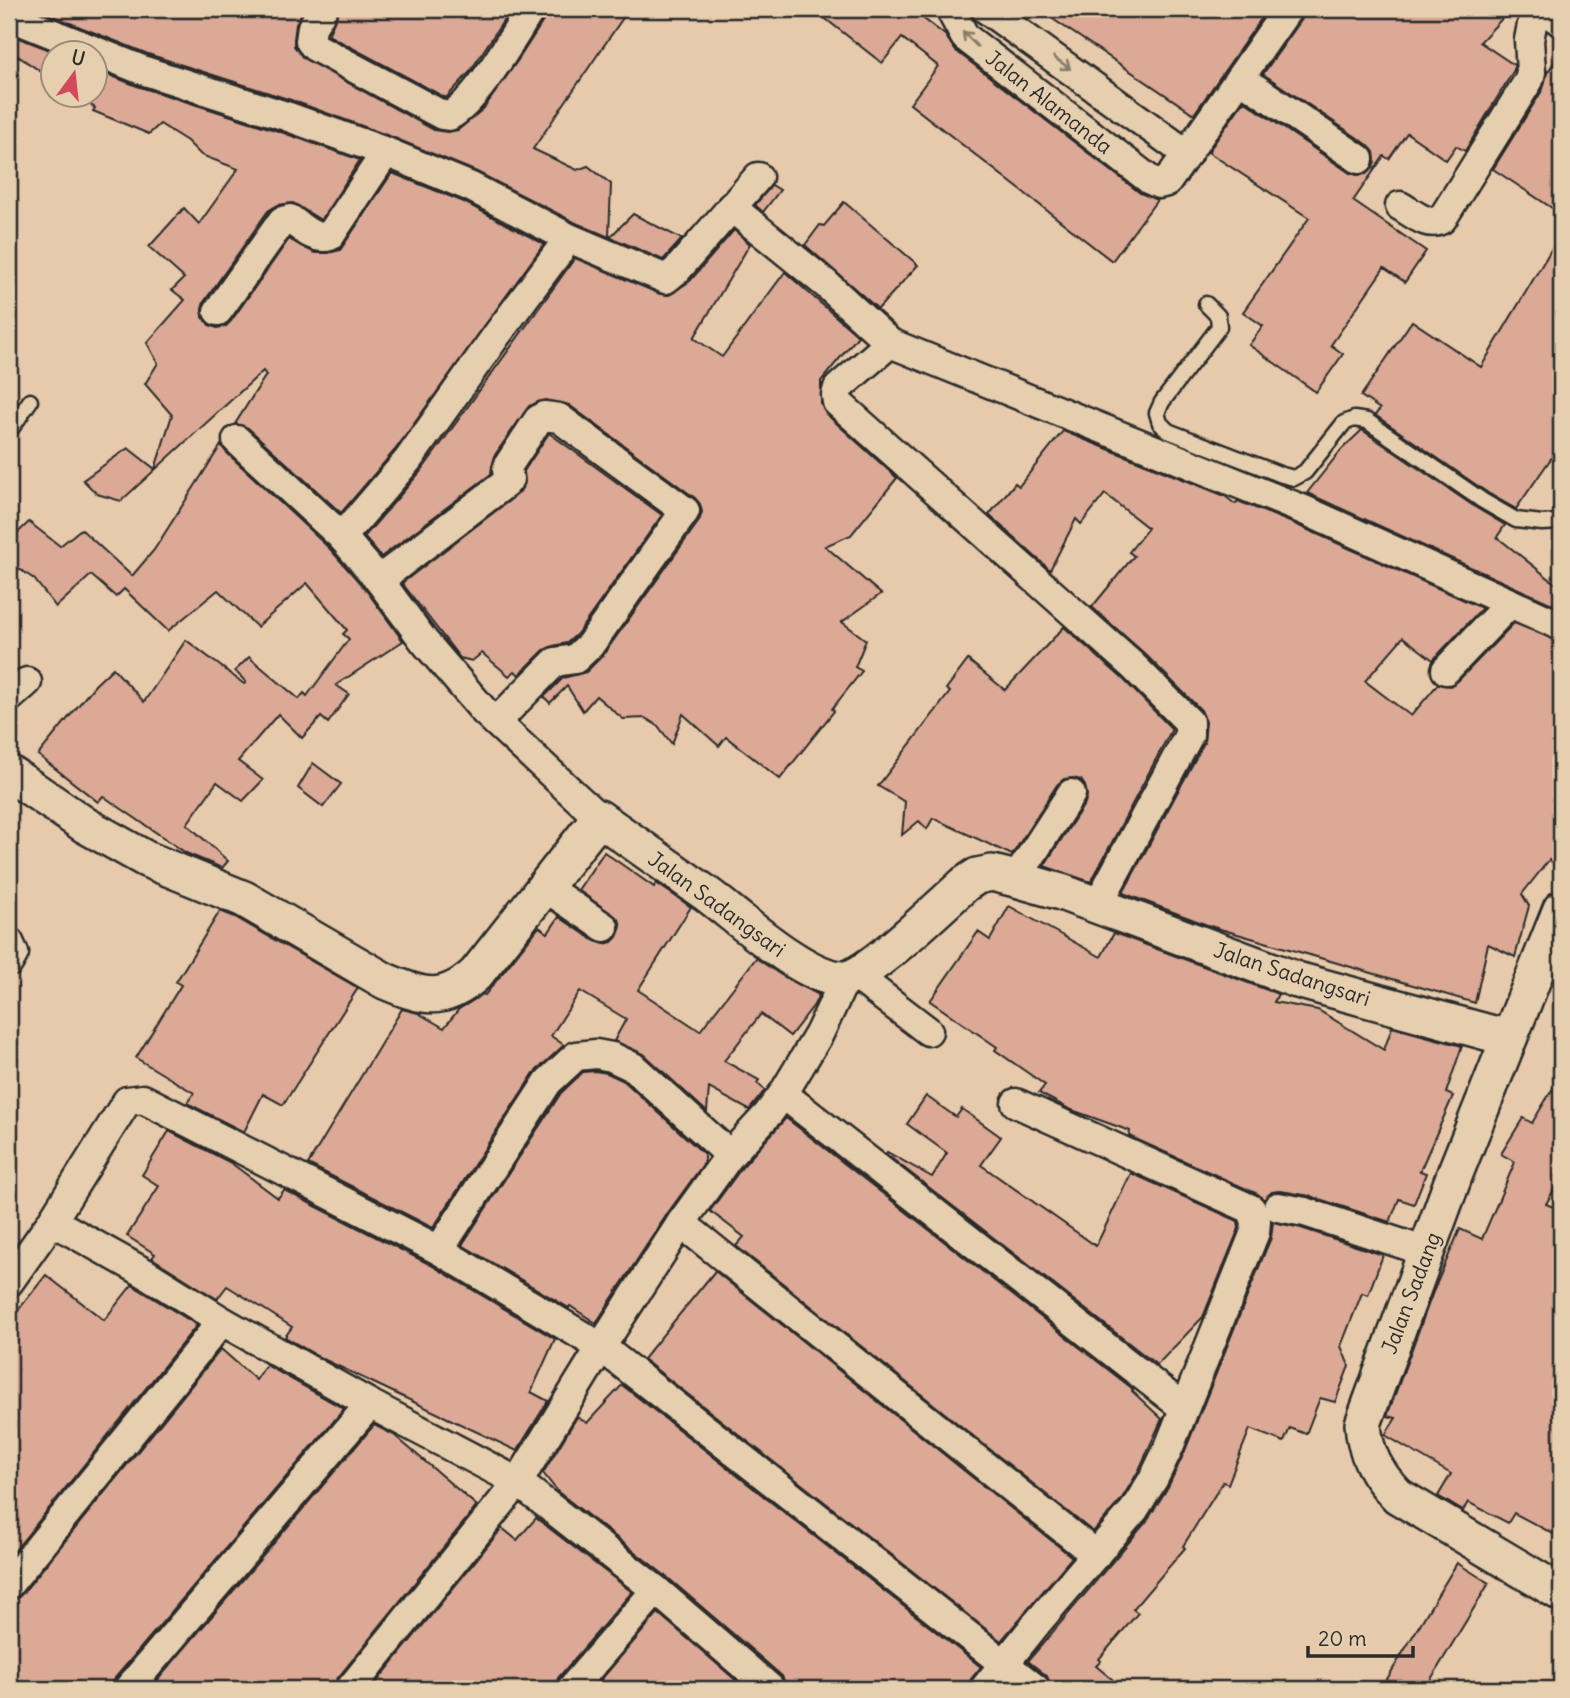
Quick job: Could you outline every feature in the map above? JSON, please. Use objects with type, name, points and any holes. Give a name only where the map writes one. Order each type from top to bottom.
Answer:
[{"type":"street","points":[[323,9],[310,35],[310,41],[315,47],[442,115],[449,116],[461,107],[482,83],[531,9]]},
{"type":"street","name":"Jalan Alamanda","points":[[950,9],[965,37],[1150,180],[1159,184],[1167,182],[1187,154],[986,9]]},
{"type":"street","points":[[1187,154],[1288,9]]},
{"type":"street","points":[[1400,206],[1428,222],[1436,223],[1442,219],[1529,80],[1529,40],[1535,9]]},
{"type":"street","points":[[1543,9],[1561,22]]},
{"type":"street","points":[[9,16],[142,70],[286,116],[386,152],[471,187],[569,238],[666,279],[677,270],[758,177]]},
{"type":"street","points":[[1240,78],[1359,159]]},
{"type":"street","points":[[218,312],[282,221],[290,219],[314,236],[330,236],[386,152]]},
{"type":"street","points":[[731,207],[826,284],[890,343],[1304,510],[1561,626]]},
{"type":"street","points":[[342,537],[408,460],[569,238]]},
{"type":"street","points":[[890,343],[838,388],[837,402],[1133,667],[1189,722],[1189,735],[1097,906]]},
{"type":"street","points":[[379,580],[506,483],[509,479],[509,464],[538,420],[544,416],[559,418],[685,511],[590,645],[575,659],[555,662],[496,722]]},
{"type":"street","points":[[9,773],[85,825],[146,859],[244,899],[385,981],[408,991],[427,995],[445,995],[461,988],[476,974],[599,818],[496,722],[424,641],[379,580],[342,537],[237,440]]},
{"type":"street","points":[[1446,670],[1510,603]]},
{"type":"street","points":[[1016,879],[1071,794]]},
{"type":"street","name":"Jalan Sadangsari","points":[[599,818],[788,956],[809,968],[850,977],[868,968],[977,876],[992,873],[1061,892],[1297,980],[1508,1038]]},
{"type":"street","points":[[543,887],[604,927]]},
{"type":"street","name":"Jalan Sadang","points":[[1561,909],[1508,1038],[1363,1424],[1364,1444],[1381,1479],[1398,1496],[1561,1593]]},
{"type":"street","points":[[9,942],[14,953],[9,962]]},
{"type":"street","points":[[350,1689],[519,1482],[681,1223],[730,1155],[783,1094],[850,977],[928,1031]]},
{"type":"street","points":[[439,1250],[548,1082],[566,1062],[576,1056],[612,1057],[633,1067],[730,1155]]},
{"type":"street","points":[[783,1094],[1184,1408]]},
{"type":"street","points":[[9,1282],[52,1221],[127,1101],[143,1099],[439,1250],[601,1347],[1036,1689]]},
{"type":"street","points":[[984,1689],[1097,1555],[1133,1510],[1154,1478],[1255,1232],[1256,1221],[1251,1209],[1016,1103]]},
{"type":"street","points":[[1278,1207],[1305,1212],[1427,1252]]},
{"type":"street","points":[[52,1221],[370,1404],[519,1482],[656,1590],[771,1689]]},
{"type":"street","points":[[681,1223],[1097,1555]]},
{"type":"street","points":[[9,1584],[222,1321]]},
{"type":"street","points":[[128,1689],[370,1404]]},
{"type":"street","points":[[571,1689],[656,1590]]},
{"type":"lane","points":[[1206,304],[1218,316],[1219,327],[1162,402],[1157,413],[1160,423],[1168,431],[1294,478],[1305,471],[1344,423],[1354,419],[1367,421],[1483,501],[1516,520],[1561,522]]},
{"type":"lane","points":[[9,432],[30,401]]},
{"type":"building","points":[[35,9],[304,9],[296,24],[294,39],[294,46],[303,58],[434,130],[447,132],[458,130],[484,108],[545,18],[547,9],[629,9],[533,149],[577,170],[588,166],[611,184],[609,237],[477,172],[392,137],[108,38]]},
{"type":"building","points":[[340,9],[511,9],[469,73],[446,98],[328,35]]},
{"type":"building","points":[[813,9],[926,9],[920,16],[945,35],[955,50],[1140,193],[1157,200],[1112,261],[910,104],[938,66],[902,38],[882,63]]},
{"type":"building","points":[[1038,9],[1268,9],[1194,114]]},
{"type":"building","points":[[1304,9],[1511,9],[1480,42],[1514,65],[1514,70],[1465,151],[1456,146],[1446,160],[1407,133],[1389,159],[1384,156],[1353,201],[1426,251],[1405,282],[1384,268],[1331,345],[1343,354],[1316,392],[1249,345],[1263,326],[1243,312],[1309,218],[1208,152],[1244,101],[1350,173],[1366,174],[1373,168],[1374,152],[1368,145],[1263,74],[1302,19]]},
{"type":"building","points":[[9,34],[38,45],[38,70],[9,50]]},
{"type":"building","points":[[1561,52],[1561,214],[1493,169],[1543,89],[1547,73]]},
{"type":"building","points":[[108,75],[360,160],[321,220],[293,203],[278,205],[268,211],[204,302],[203,317],[209,325],[217,328],[226,326],[231,321],[289,239],[315,253],[340,250],[392,173],[464,202],[544,244],[395,450],[341,513],[248,428],[235,424],[266,375],[263,371],[121,501],[97,494],[83,480],[128,448],[155,469],[172,415],[145,384],[158,363],[147,343],[185,300],[172,290],[184,278],[149,247],[184,208],[199,224],[238,169],[201,155],[187,141],[160,124],[149,134],[93,111],[95,108],[108,108]]},
{"type":"building","points":[[772,185],[780,190],[763,212],[755,205]]},
{"type":"building","points":[[844,202],[918,265],[878,309],[805,245],[820,225],[824,226]]},
{"type":"building","points":[[633,214],[682,239],[663,260],[610,237]]},
{"type":"building","points":[[734,230],[750,244],[694,338],[722,357],[785,272],[858,336],[821,381],[821,404],[826,414],[897,478],[851,535],[825,546],[881,594],[842,622],[866,640],[855,667],[862,671],[780,779],[726,737],[719,746],[683,714],[672,744],[658,726],[645,718],[623,719],[596,696],[583,711],[567,686],[550,703],[544,697],[563,678],[586,672],[603,655],[699,521],[702,512],[695,498],[569,405],[545,400],[529,406],[495,455],[491,474],[381,557],[364,537],[422,470],[575,258],[660,294],[669,295],[690,281]]},
{"type":"building","points":[[1561,233],[1561,444],[1516,509],[1488,493],[1375,415],[1380,409],[1361,396],[1412,321],[1481,367]]},
{"type":"building","points":[[1362,430],[1505,525],[1497,537],[1561,588],[1561,608],[1307,493],[1342,449]]},
{"type":"building","points":[[1063,431],[1225,496],[1235,504],[1238,501],[1297,525],[1482,608],[1433,660],[1403,637],[1365,681],[1411,716],[1438,684],[1450,686],[1458,681],[1514,623],[1561,642],[1561,869],[1549,860],[1522,894],[1529,906],[1515,957],[1488,944],[1475,1003],[1210,926],[1123,893],[1204,743],[1206,722],[1201,710],[1145,654],[1092,607],[1134,556],[1129,552],[1148,528],[1105,494],[1081,524],[1076,519],[1050,570],[989,515],[1015,483],[1019,486]]},
{"type":"building","points":[[549,433],[662,515],[577,634],[567,643],[544,650],[519,675],[515,671],[509,676],[482,653],[472,661],[460,658],[402,583],[519,493],[525,483],[524,471]]},
{"type":"building","points":[[221,445],[330,549],[366,590],[403,641],[336,685],[349,694],[328,723],[321,717],[302,738],[278,714],[238,761],[263,780],[243,801],[217,782],[187,824],[228,861],[222,868],[186,853],[103,796],[98,802],[38,755],[95,685],[113,668],[144,702],[186,640],[244,684],[246,682],[235,671],[249,657],[299,699],[304,693],[307,696],[349,639],[343,634],[347,630],[307,583],[257,627],[218,590],[168,631],[124,589],[116,597],[91,575],[56,607],[34,579],[9,562],[9,541],[29,522],[60,546],[81,529],[132,576],[154,550]]},
{"type":"building","points":[[1064,627],[1122,678],[1172,729],[1091,882],[1044,866],[1085,803],[1085,786],[1081,780],[1073,778],[1064,779],[1057,785],[1012,855],[933,818],[927,829],[919,821],[902,835],[905,802],[878,786],[950,692],[946,689],[968,660],[1005,690]]},
{"type":"building","points":[[313,763],[341,784],[323,807],[298,788]]},
{"type":"building","points":[[604,852],[654,887],[656,883],[691,907],[638,990],[700,1031],[756,958],[819,995],[790,1036],[761,1014],[724,1061],[759,1080],[757,1083],[765,1090],[749,1110],[709,1088],[707,1112],[644,1054],[614,1041],[626,1019],[580,991],[551,1036],[564,1045],[534,1073],[433,1228],[308,1164],[402,1009],[418,1013],[444,1028],[459,1009],[485,995],[539,927],[548,933],[559,917],[595,941],[604,944],[617,937],[621,927],[619,919],[578,890]]},
{"type":"building","points":[[1009,906],[1101,957],[1114,933],[1278,994],[1274,1002],[1318,1010],[1384,1050],[1392,1027],[1462,1046],[1446,1093],[1453,1096],[1420,1171],[1426,1173],[1414,1204],[1399,1199],[1390,1222],[1310,1196],[1281,1191],[1272,1192],[1264,1200],[1258,1194],[1129,1136],[1130,1131],[1069,1109],[1039,1093],[1045,1085],[995,1050],[997,1047],[930,1001],[978,932],[990,940]]},
{"type":"building","points":[[220,911],[358,988],[283,1105],[263,1094],[244,1132],[187,1103],[194,1093],[136,1058],[181,985],[176,982]]},
{"type":"building","points":[[595,1071],[624,1081],[704,1154],[704,1163],[667,1214],[596,1323],[462,1245],[561,1093],[583,1072]]},
{"type":"building","points":[[1561,1075],[1561,1177],[1546,1204],[1561,1210],[1561,1538],[1514,1513],[1508,1523],[1468,1502],[1463,1511],[1438,1496],[1451,1474],[1385,1435],[1396,1418],[1387,1416],[1433,1292],[1460,1229],[1482,1239],[1515,1162],[1501,1154],[1523,1118],[1532,1123]]},
{"type":"building","points":[[926,1096],[956,1117],[962,1109],[1001,1137],[981,1165],[1096,1246],[1131,1173],[1238,1221],[1239,1228],[1203,1317],[1157,1365],[886,1154],[887,1152],[932,1177],[947,1153],[907,1124]]},
{"type":"building","points":[[786,1118],[1133,1389],[1132,1391],[1162,1419],[1139,1470],[1121,1500],[1093,1532],[736,1246],[744,1237],[710,1211],[743,1166]]},
{"type":"building","points":[[169,1131],[231,1163],[278,1198],[284,1190],[431,1265],[555,1339],[531,1392],[548,1401],[517,1451],[321,1358],[285,1337],[292,1327],[256,1304],[227,1286],[217,1299],[152,1258],[155,1254],[127,1236],[159,1186],[142,1175]]},
{"type":"building","points":[[1273,1222],[1301,1228],[1383,1255],[1368,1295],[1362,1293],[1341,1346],[1349,1366],[1335,1402],[1320,1398],[1306,1434],[1290,1428],[1284,1442],[1250,1429],[1228,1484],[1223,1482],[1183,1546],[1185,1548],[1133,1609],[1138,1613],[1099,1659],[1101,1661],[1096,1666],[1124,1689],[1052,1689],[1047,1676],[1028,1661],[1147,1521],[1168,1487],[1271,1238]]},
{"type":"building","points":[[715,1271],[1072,1557],[1001,1641],[643,1359]]},
{"type":"building","points":[[46,1275],[104,1320],[132,1285],[197,1325],[9,1558],[9,1322]]},
{"type":"building","points":[[221,1349],[256,1380],[266,1365],[344,1409],[115,1678],[112,1689],[9,1689],[9,1600],[22,1594]]},
{"type":"building","points":[[622,1385],[981,1667],[971,1679],[968,1689],[787,1689],[782,1676],[667,1577],[558,1492],[543,1473],[577,1417],[587,1423]]},
{"type":"building","points":[[374,1425],[394,1435],[477,1506],[337,1679],[334,1689],[150,1689]]},
{"type":"building","points":[[536,1518],[632,1592],[558,1678],[555,1689],[371,1689],[502,1528],[517,1540]]},
{"type":"building","points":[[1457,1563],[1489,1583],[1425,1689],[1381,1689]]},
{"type":"building","points":[[658,1613],[746,1689],[593,1689]]}]
